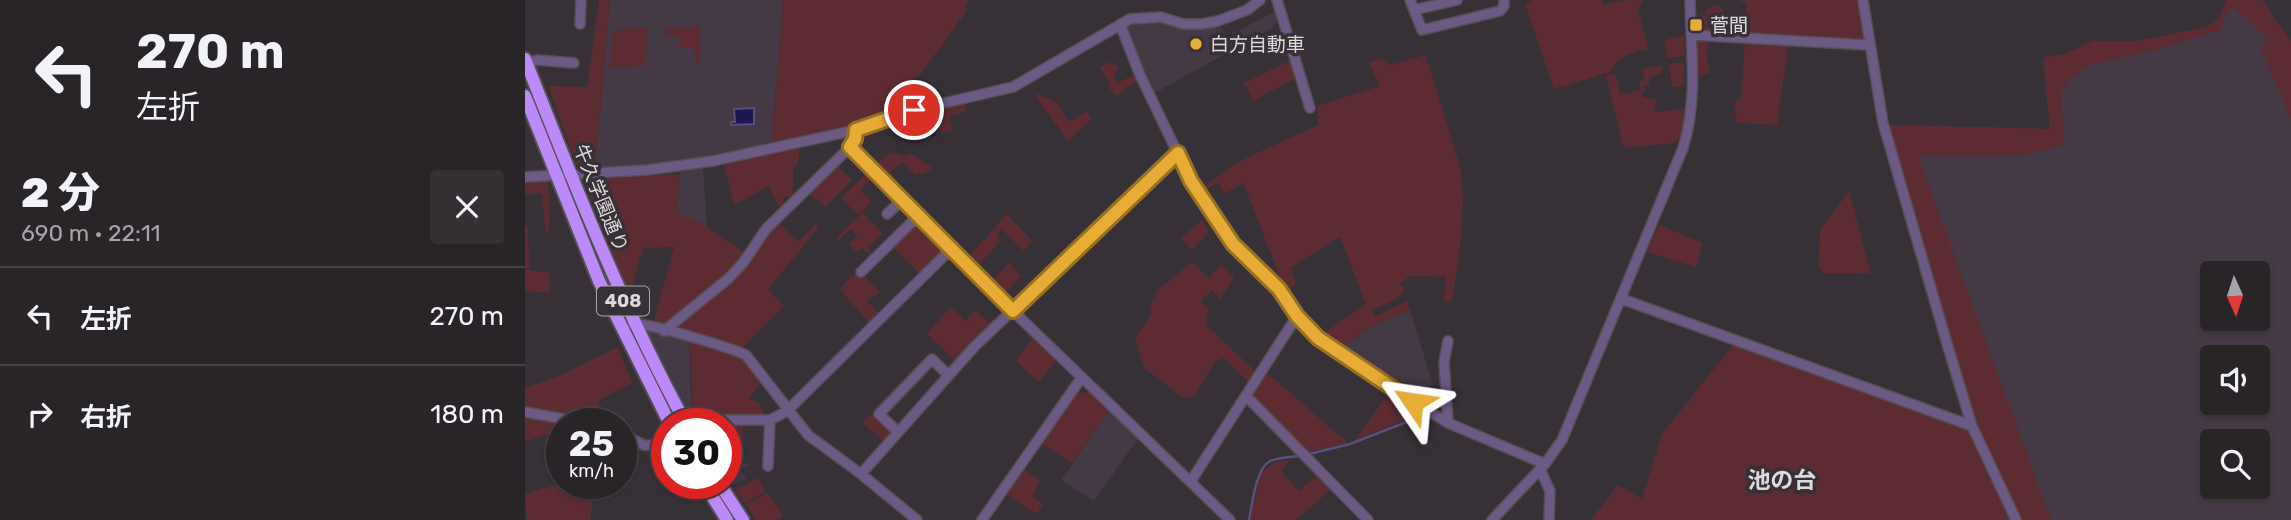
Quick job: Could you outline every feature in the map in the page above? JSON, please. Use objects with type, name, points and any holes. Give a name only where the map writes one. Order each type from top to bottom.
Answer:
[{"type":"highway","name":"牛久学園通り","points":[[526,61],[570,175],[633,323],[681,408]]},
{"type":"highway","name":"牛久学園通り","points":[[525,96],[621,330],[662,408]]},
{"type":"highway","points":[[714,499],[727,520]]},
{"type":"highway","points":[[729,499],[743,520]]},
{"type":"street","points":[[580,24],[581,0]]},
{"type":"street","points":[[525,177],[647,170],[709,161],[856,130],[914,110],[1013,87],[1131,19],[1148,17],[1202,24],[1219,21],[1247,10],[1260,0]]},
{"type":"street","points":[[1277,0],[1310,108]]},
{"type":"street","points":[[1410,0],[1422,30],[1500,11],[1504,0]]},
{"type":"street","points":[[1414,10],[1457,0]]},
{"type":"street","points":[[1492,520],[1543,467],[1568,429],[1688,132],[1691,107],[1690,0]]},
{"type":"street","points":[[1863,0],[1884,129],[1972,426],[2016,520]]},
{"type":"street","points":[[1120,24],[1140,75],[1191,181],[1233,244],[1279,289],[1297,316],[1318,338],[1338,353],[1448,423],[1543,467],[1551,491],[1549,520]]},
{"type":"street","points":[[1691,35],[1869,45]]},
{"type":"street","points":[[526,61],[574,63]]},
{"type":"street","points":[[664,331],[744,263],[766,229],[850,147],[856,130]]},
{"type":"street","points":[[850,147],[1013,311],[1230,520]]},
{"type":"street","points":[[861,474],[949,375],[1178,153]]},
{"type":"street","points":[[887,214],[902,200]]},
{"type":"street","points":[[861,272],[918,216]]},
{"type":"street","points":[[742,421],[770,420],[787,411],[951,249]]},
{"type":"street","points":[[1622,299],[1972,426]]},
{"type":"street","points":[[1191,481],[1297,316]]},
{"type":"street","points":[[621,330],[641,322],[664,331],[732,348],[746,355],[808,435],[917,520]]},
{"type":"street","points":[[1448,341],[1444,362],[1448,423]]},
{"type":"street","points":[[898,432],[879,414],[932,359],[949,375]]},
{"type":"street","points":[[982,520],[1082,377]]},
{"type":"street","points":[[1246,396],[1368,520]]},
{"type":"street","points":[[525,412],[546,416]]},
{"type":"street","points":[[768,466],[770,420]]},
{"type":"shaded area","points":[[599,0],[610,0],[595,170],[578,169],[548,86],[587,87]]},
{"type":"shaded area","points":[[610,0],[783,0],[772,138],[763,146],[718,157],[650,167],[595,170]]},
{"type":"shaded area","points":[[783,0],[970,0],[964,6],[968,9],[888,114],[871,122],[763,146],[772,138]]},
{"type":"shaded area","points":[[1531,0],[1602,0],[1604,5],[1625,0],[1643,0],[1638,11],[1649,49],[1626,56],[1617,62],[1610,72],[1554,89],[1525,4]]},
{"type":"shaded area","points":[[1738,0],[1859,0],[1865,40],[1743,35],[1747,3]]},
{"type":"shaded area","points":[[2226,0],[2263,0],[2291,41],[2291,520],[1591,520],[1618,485],[1642,499],[1662,434],[1735,343],[1968,429],[1887,127],[2050,129],[2043,60],[2046,57],[2065,54],[2093,41],[2138,41],[2207,27],[2219,19]]},
{"type":"shaded area","points":[[2226,0],[2263,0],[2291,41],[2291,119],[2260,45],[2270,44],[2262,33],[2233,7],[2220,30],[2158,49],[2093,64],[2071,78],[2061,91],[2064,144],[2047,150],[2011,155],[1918,156],[2051,520],[2022,520],[1976,425],[1887,127],[2050,129],[2043,60],[2046,57],[2065,54],[2093,41],[2138,41],[2207,27],[2219,19]]},
{"type":"shaded area","points":[[1718,4],[1724,12],[1719,12],[1718,24],[1741,26],[1741,36],[1697,29],[1697,15],[1705,16],[1706,10]]},
{"type":"shaded area","points":[[1276,11],[1279,20],[1270,29],[1153,94],[1129,41],[1126,28],[1130,23],[1140,21],[1178,26],[1219,24],[1227,37]]},
{"type":"shaded area","points":[[699,26],[701,62],[696,62],[694,47],[680,47],[679,36],[667,37],[666,28]]},
{"type":"shaded area","points":[[647,28],[646,65],[609,68],[613,33],[619,29]]},
{"type":"shaded area","points":[[1684,35],[1685,56],[1667,58],[1665,40]]},
{"type":"shaded area","points":[[1698,39],[1708,41],[1710,73],[1703,74],[1702,77],[1698,77]]},
{"type":"shaded area","points":[[1745,42],[1788,46],[1777,125],[1737,123],[1734,103],[1741,97]]},
{"type":"shaded area","points":[[1426,55],[1460,167],[1462,184],[1461,234],[1452,301],[1444,301],[1446,277],[1410,276],[1400,284],[1404,290],[1398,298],[1371,310],[1376,316],[1407,301],[1410,310],[1369,328],[1341,348],[1321,335],[1366,304],[1340,237],[1290,268],[1296,282],[1290,291],[1285,289],[1243,183],[1225,194],[1218,183],[1206,189],[1204,186],[1236,163],[1318,125],[1317,106],[1380,86],[1369,62],[1380,59],[1390,65]]},
{"type":"shaded area","points":[[1292,60],[1297,78],[1253,101],[1246,86],[1242,84]]},
{"type":"shaded area","points":[[1110,61],[1112,65],[1116,64],[1118,69],[1114,77],[1118,83],[1134,75],[1130,67],[1133,66],[1138,79],[1117,96],[1109,88],[1111,85],[1100,68]]},
{"type":"shaded area","points":[[1684,63],[1684,85],[1672,87],[1669,65]]},
{"type":"shaded area","points":[[1662,65],[1662,73],[1649,78],[1649,84],[1644,86],[1645,91],[1641,92],[1643,97],[1656,99],[1655,112],[1685,109],[1681,136],[1674,143],[1624,148],[1606,76],[1616,76],[1620,95],[1641,91],[1639,82],[1645,80],[1642,69]]},
{"type":"shaded area","points":[[1035,95],[1058,103],[1067,120],[1071,121],[1086,112],[1092,118],[1068,141]]},
{"type":"shaded area","points":[[965,103],[966,112],[949,116],[953,130],[941,133],[934,111]]},
{"type":"shaded area","points":[[754,108],[754,124],[731,125],[731,122],[735,122],[734,109]]},
{"type":"shaded area","points":[[800,147],[798,165],[793,168],[793,196],[783,198],[783,205],[778,206],[769,186],[734,205],[723,161]]},
{"type":"shaded area","points":[[892,152],[905,156],[910,153],[933,168],[922,175],[916,175],[902,162],[890,172],[898,182],[893,186],[885,178],[878,162]]},
{"type":"shaded area","points":[[835,164],[852,180],[825,207],[808,192]]},
{"type":"shaded area","points":[[703,166],[707,228],[677,212],[680,171]]},
{"type":"shaded area","points":[[869,171],[874,176],[860,190],[872,202],[858,215],[841,198]]},
{"type":"shaded area","points":[[680,174],[677,212],[696,220],[747,254],[737,266],[668,325],[654,321],[674,247],[643,248],[632,287],[627,288],[583,180]]},
{"type":"shaded area","points":[[525,180],[547,180],[549,231],[546,233],[543,207],[525,208],[543,206],[542,194],[525,194]]},
{"type":"shaded area","points":[[1849,191],[1871,274],[1823,273],[1819,265],[1820,230]]},
{"type":"shaded area","points":[[862,213],[883,234],[868,248],[873,254],[871,256],[862,248],[856,252],[849,244],[857,236],[851,229],[837,241],[837,237]]},
{"type":"shaded area","points":[[1007,214],[1032,241],[1024,251],[1002,229],[997,234],[1000,241],[977,267],[973,267],[966,260]]},
{"type":"shaded area","points":[[917,220],[944,248],[943,254],[921,275],[892,246]]},
{"type":"shaded area","points":[[1202,220],[1209,232],[1192,250],[1181,238]]},
{"type":"shaded area","points":[[777,221],[798,242],[816,224],[819,227],[768,289],[784,306],[742,348],[729,342],[674,329],[742,270],[756,246]]},
{"type":"shaded area","points":[[525,224],[528,227],[529,270],[550,273],[550,293],[525,291]]},
{"type":"shaded area","points":[[1659,225],[1703,243],[1696,267],[1647,252]]},
{"type":"shaded area","points":[[1192,262],[1209,278],[1221,264],[1234,277],[1220,299],[1212,290],[1200,301],[1209,311],[1206,325],[1256,372],[1248,382],[1224,358],[1215,361],[1194,397],[1183,398],[1144,368],[1135,338],[1151,315],[1150,303],[1157,297],[1154,293]]},
{"type":"shaded area","points":[[1009,263],[1021,276],[1002,296],[989,284]]},
{"type":"shaded area","points":[[858,273],[880,292],[867,301],[879,314],[870,324],[840,289]]},
{"type":"shaded area","points":[[950,307],[970,325],[966,320],[975,310],[989,323],[1005,309],[1007,311],[956,362],[927,334]]},
{"type":"shaded area","points":[[1410,310],[1433,385],[1415,398],[1341,348],[1369,328]]},
{"type":"shaded area","points":[[645,327],[689,340],[692,408],[687,408]]},
{"type":"shaded area","points":[[1034,336],[1057,359],[1039,382],[1016,361]]},
{"type":"shaded area","points":[[690,341],[741,356],[762,382],[748,399],[758,402],[766,416],[742,417],[742,408],[693,408]]},
{"type":"shaded area","points":[[1735,343],[1968,429],[2011,520],[1591,520],[1618,485],[1642,499],[1662,434]]},
{"type":"shaded area","points":[[618,347],[632,383],[599,400],[600,408],[546,408],[546,411],[525,408],[525,388],[561,375]]},
{"type":"shaded area","points":[[1265,371],[1348,443],[1308,452],[1253,396],[1251,392]]},
{"type":"shaded area","points":[[1091,391],[1110,409],[1072,463],[1041,443],[1073,395]]},
{"type":"shaded area","points":[[1390,391],[1424,412],[1355,440]]},
{"type":"shaded area","points":[[1110,409],[1139,437],[1094,501],[1061,480]]},
{"type":"shaded area","points":[[872,414],[892,431],[883,441],[862,422]]},
{"type":"shaded area","points":[[525,416],[546,420],[546,435],[525,442]]},
{"type":"shaded area","points":[[742,424],[743,424],[742,457]]},
{"type":"shaded area","points":[[1276,461],[1289,461],[1281,471],[1299,491],[1318,474],[1331,489],[1296,520],[1250,520],[1261,473]]},
{"type":"shaded area","points":[[1022,469],[1040,480],[1032,496],[1043,504],[1037,514],[1006,494]]},
{"type":"shaded area","points":[[759,478],[765,492],[744,503],[742,486]]},
{"type":"shaded area","points":[[546,488],[546,499],[593,499],[590,520],[527,520],[525,494]]},
{"type":"shaded area","points":[[768,493],[783,516],[775,520],[756,520],[746,504]]},
{"type":"waterway","points":[[1309,454],[1350,444],[1427,414]]},
{"type":"waterway","points":[[1249,520],[1255,488],[1265,465],[1273,460],[1299,456]]},
{"type":"place","name":"菅間","points":[[1696,25]]},
{"type":"place","name":"白方自動車","points":[[1196,44]]},
{"type":"district","name":"池の台","points":[[1782,480]]},
{"type":"route","points":[[914,110],[856,130],[850,147],[1013,311],[1178,153],[1191,181],[1233,244],[1279,289],[1297,316],[1318,338],[1338,353],[1413,402]]}]
